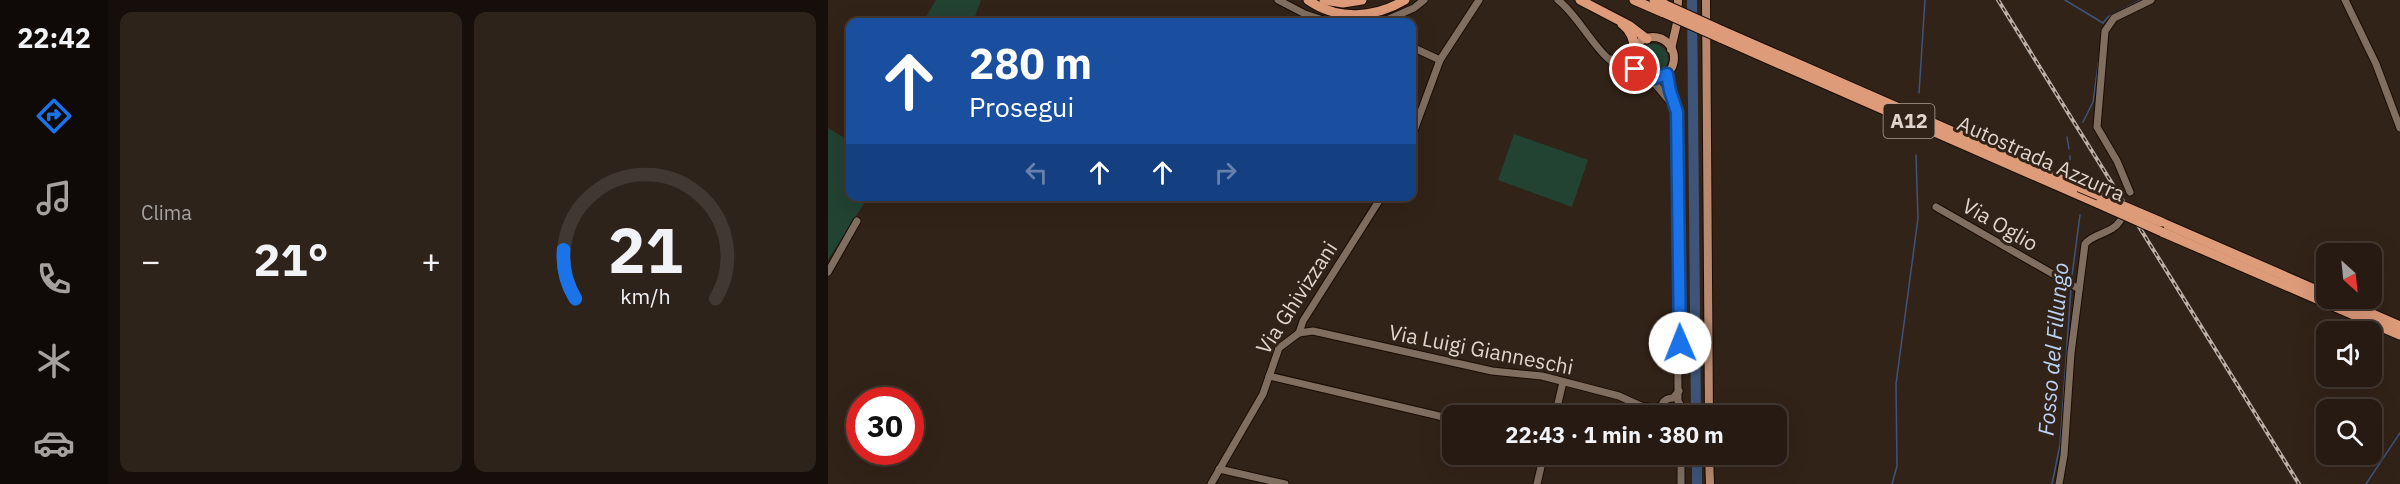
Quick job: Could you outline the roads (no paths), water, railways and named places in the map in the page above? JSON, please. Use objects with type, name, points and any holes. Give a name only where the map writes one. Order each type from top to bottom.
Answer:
[{"type":"highway","points":[[1308,0],[1327,10],[1352,14],[1379,12],[1405,0]]},
{"type":"highway","points":[[1324,0],[1343,3],[1362,0]]},
{"type":"highway","points":[[1580,0],[1616,18],[1647,39]]},
{"type":"highway","name":"Autostrada Azzurra","points":[[1634,0],[1665,9],[2099,204],[2316,290]]},
{"type":"highway","name":"Autostrada Azzurra","points":[[1654,0],[1665,9]]},
{"type":"highway","points":[[1616,18],[1628,28],[1635,44],[1633,52]]},
{"type":"highway","name":"Autostrada Azzurra","points":[[1721,34],[2079,187],[2161,227],[2400,335]]},
{"type":"highway","points":[[2361,309],[2400,326]]},
{"type":"main road","points":[[1677,23],[1673,31],[1658,38],[1647,39],[1633,52],[1635,69],[1639,74],[1651,79],[1667,74],[1674,59],[1671,48],[1677,23],[1678,0]]},
{"type":"main road","points":[[1706,0],[1709,405]]},
{"type":"main road","points":[[1658,38],[1671,48]]},
{"type":"main road","points":[[1709,465],[1710,484]]},
{"type":"street","points":[[1278,0],[1317,18]]},
{"type":"street","points":[[1394,18],[1424,0]]},
{"type":"street","points":[[1558,0],[1572,12],[1596,47],[1609,59],[1629,73],[1639,74]]},
{"type":"street","points":[[2130,192],[2097,127],[2106,27],[2114,18],[2151,0]]},
{"type":"street","points":[[2345,0],[2376,64],[2400,128]]},
{"type":"street","points":[[1416,125],[1440,60],[1480,1]]},
{"type":"street","points":[[1416,49],[1440,60]]},
{"type":"street","points":[[1609,59],[1621,60],[1633,52]]},
{"type":"street","points":[[1667,74],[1677,112],[1680,389],[1676,399],[1679,405]]},
{"type":"street","points":[[1651,79],[1677,112]]},
{"type":"street","name":"Via Ghivizzani","points":[[1214,483],[1219,469],[1263,394],[1272,363],[1280,348],[1299,333],[1303,321],[1379,201]]},
{"type":"street","name":"Via Oglio","points":[[1936,207],[2074,286]]},
{"type":"street","points":[[828,272],[857,221]]},
{"type":"street","points":[[2059,484],[2064,455],[2074,286],[2085,244],[2088,240],[2116,228],[2120,222]]},
{"type":"street","name":"Via Luigi Gianneschi","points":[[1299,333],[1312,331],[1492,371],[1542,376],[1619,396],[1639,405]]},
{"type":"street","points":[[1269,376],[1442,417]]},
{"type":"street","points":[[1558,405],[1563,382]]},
{"type":"street","points":[[1664,405],[1667,399],[1676,399]]},
{"type":"street","points":[[1537,484],[1541,465]]},
{"type":"street","points":[[1681,465],[1681,484]]},
{"type":"street","points":[[1219,469],[1285,484]]},
{"type":"waterway","points":[[1692,0],[1696,405]]},
{"type":"waterway","points":[[1919,93],[1925,0]]},
{"type":"waterway","points":[[2065,0],[2103,23]]},
{"type":"waterway","points":[[2103,23],[2108,17],[2141,0]]},
{"type":"waterway","name":"Fosso del Fillungo","points":[[2083,122],[2093,102],[2100,51]]},
{"type":"waterway","name":"Fosso del Fillungo","points":[[2067,137],[2069,149]]},
{"type":"waterway","points":[[1892,484],[1897,466],[1896,384],[1918,218],[1916,155]]},
{"type":"waterway","name":"Fosso del Fillungo","points":[[2071,283],[2080,215]]},
{"type":"waterway","name":"Fosso del Fillungo","points":[[2052,484],[2060,445],[2071,288]]},
{"type":"waterway","points":[[2366,484],[2400,433]]},
{"type":"waterway","points":[[1697,465],[1697,484]]},
{"type":"railway","points":[[1998,0],[2299,484]]}]
